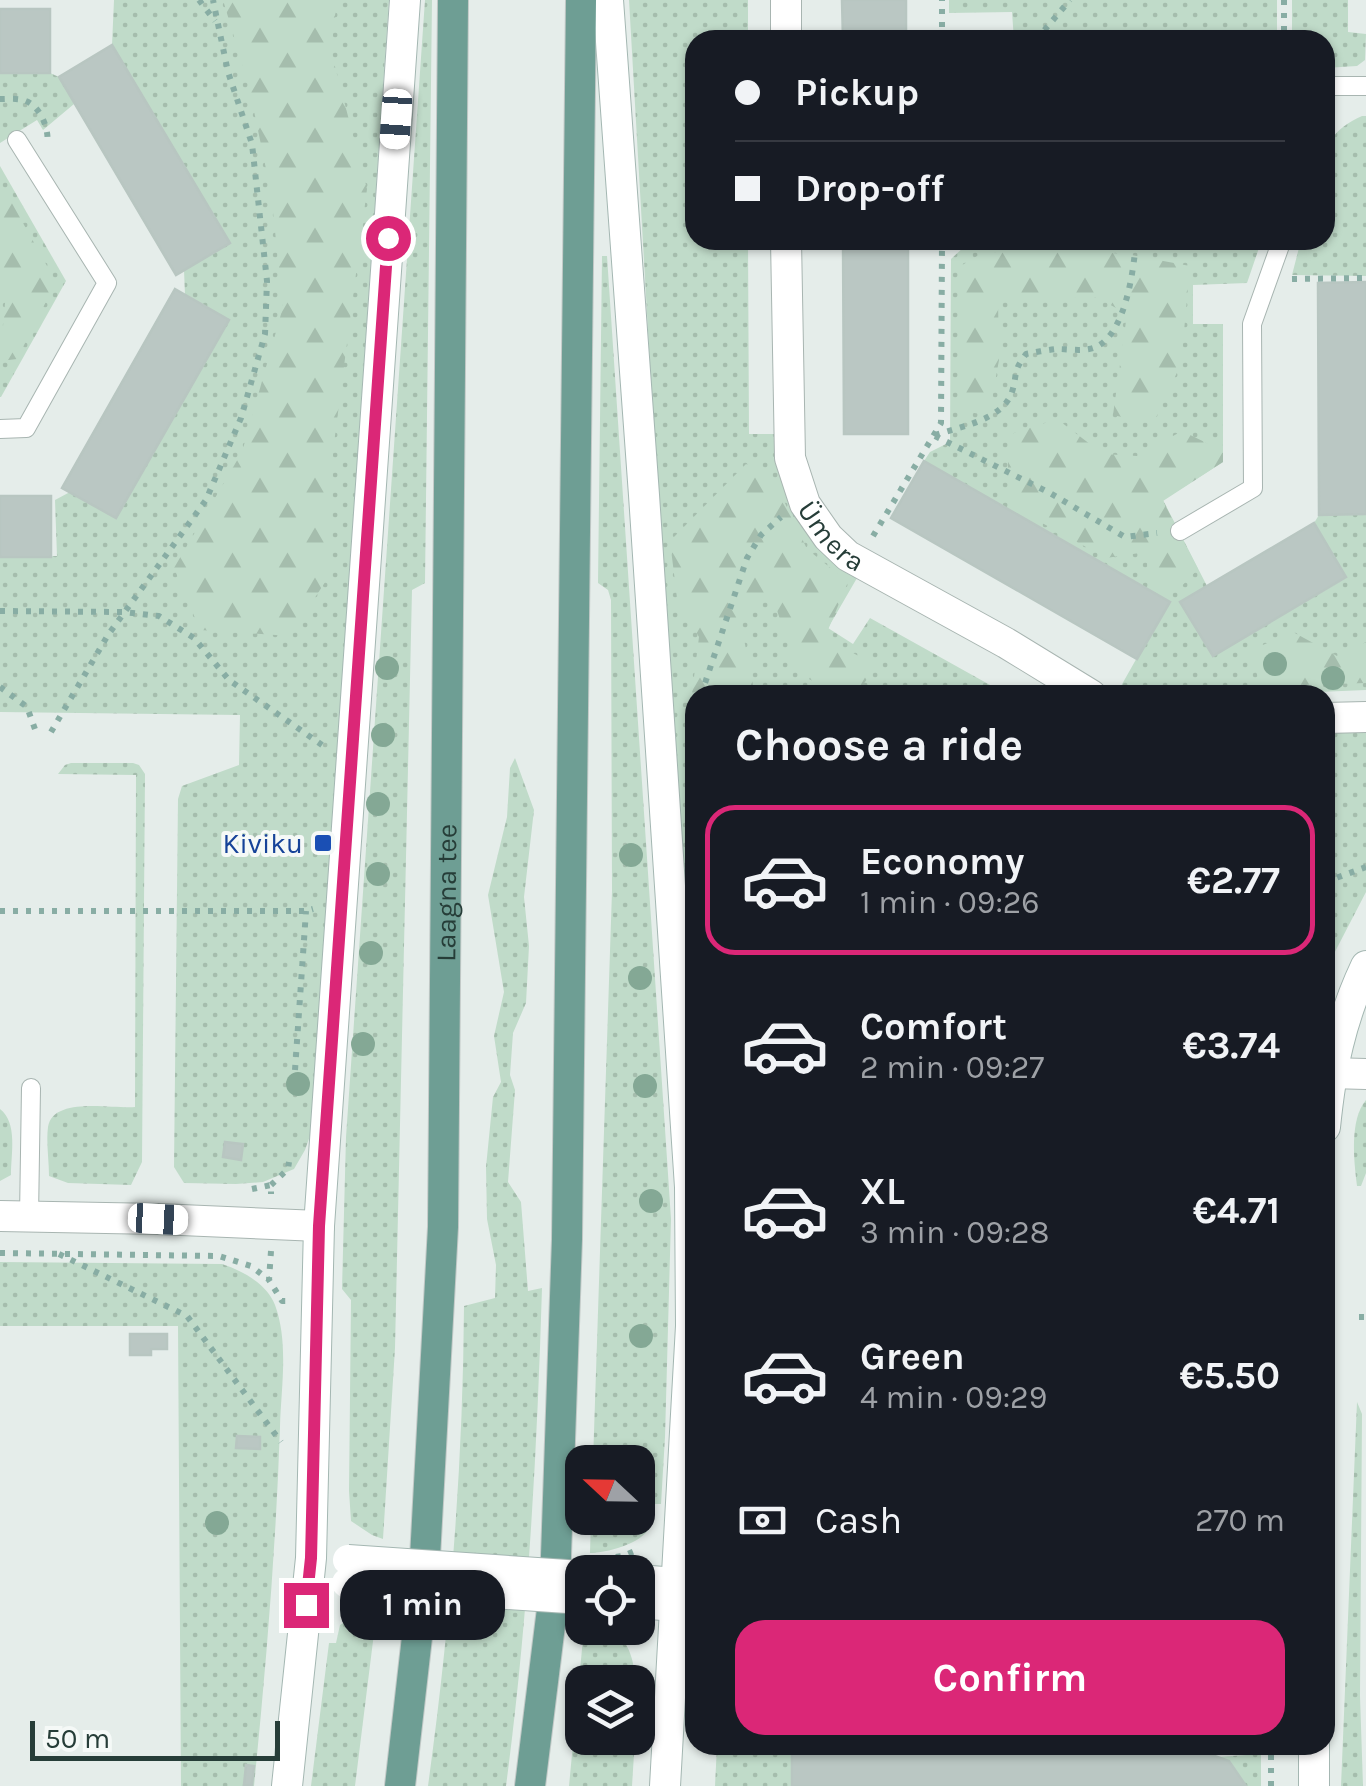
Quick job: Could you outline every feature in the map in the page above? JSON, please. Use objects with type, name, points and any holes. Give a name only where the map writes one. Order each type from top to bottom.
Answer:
[{"type":"main road","name":"Laagna tee","points":[[400,1786],[424,1576],[443,1227],[454,0]]},
{"type":"main road","points":[[530,1786],[555,1585],[567,1239],[581,0]]},
{"type":"street","points":[[287,1786],[310,1569],[319,1226],[405,0]]},
{"type":"street","points":[[608,0],[685,1088]]},
{"type":"street","points":[[786,0],[786,30]]},
{"type":"street","name":"Ümera","points":[[786,250],[790,458],[805,504],[828,538],[848,556],[1006,642],[1075,685]]},
{"type":"street","points":[[1335,718],[1366,717]]},
{"type":"street","points":[[1335,1056],[1366,966]]},
{"type":"street","points":[[1335,1073],[1366,1074]]},
{"type":"street","points":[[14,1217],[319,1226]]},
{"type":"street","points":[[665,1786],[685,1449]]},
{"type":"street","points":[[310,1569],[565,1576]]},
{"type":"street","points":[[348,1571],[565,1597]]},
{"type":"street","points":[[655,1586],[676,1594]]},
{"type":"street","points":[[655,1599],[676,1594]]},
{"type":"street","points":[[1314,1755],[1314,1786]]},
{"type":"lane","points":[[1335,86],[1366,86]]},
{"type":"lane","points":[[0,429],[26,428],[106,283],[18,140]]},
{"type":"lane","points":[[1180,531],[1254,488],[1252,324],[1278,250]]},
{"type":"lane","points":[[14,1217],[30,1088]]},
{"type":"path","points":[[199,0],[216,22]]},
{"type":"path","points":[[51,732],[108,635],[206,500],[241,418],[265,334],[267,281],[252,144],[228,72],[213,0]]},
{"type":"path","points":[[942,0],[942,30]]},
{"type":"path","points":[[1044,30],[1070,0]]},
{"type":"path","points":[[1284,0],[1284,30]]},
{"type":"path","points":[[858,561],[941,423],[942,250]]},
{"type":"path","points":[[934,436],[992,415],[1011,396],[1015,368],[1026,354],[1054,349],[1092,350],[1107,341],[1127,300],[1135,250]]},
{"type":"path","points":[[1285,279],[1366,278]]},
{"type":"path","points":[[934,436],[1050,493],[1126,537],[1180,531]]},
{"type":"path","points":[[704,685],[747,558],[760,535],[805,504]]},
{"type":"path","points":[[0,611],[158,616],[194,638],[228,680],[328,749]]},
{"type":"path","points":[[0,687],[27,707],[36,732]]},
{"type":"path","points":[[1335,879],[1366,868]]},
{"type":"path","points":[[0,912],[306,911],[318,907]]},
{"type":"path","points":[[295,1070],[306,911]]},
{"type":"path","points":[[271,1185],[288,1169],[290,1149]]},
{"type":"path","points":[[0,1253],[219,1256],[251,1266],[269,1280]]},
{"type":"path","points":[[59,1254],[186,1316],[288,1451]]},
{"type":"path","points":[[1271,1755],[1271,1786]]},
{"type":"green space","points":[[114,0],[389,0],[311,1133],[294,1169],[263,1182],[184,1183],[174,1167],[178,799],[182,786],[239,765],[240,715],[0,712],[0,557],[57,556],[55,500],[70,492],[116,518],[229,321],[185,295],[184,270],[230,243],[112,45]]},
{"type":"green space","points":[[223,0],[337,0],[331,51],[367,189],[333,451],[331,573],[290,636],[200,630],[174,568],[242,452],[283,307],[271,193],[249,87]]},
{"type":"green space","points":[[425,0],[432,0],[425,583],[412,590],[395,1348],[383,1539],[351,1521],[351,1300],[342,1289],[346,1137]]},
{"type":"green space","points":[[629,0],[748,0],[748,30],[685,30],[685,250],[748,250],[749,434],[776,434],[781,479],[797,518],[822,551],[857,578],[828,628],[853,644],[870,618],[990,685],[685,685],[685,904]]},
{"type":"green space","points":[[949,0],[1277,0],[1277,30],[1013,30],[1012,12],[949,13]]},
{"type":"green space","points":[[1292,0],[1348,0],[1348,32],[1366,34],[1365,60],[1357,66],[1335,67],[1335,30],[1292,30]]},
{"type":"green space","points":[[0,73],[50,73],[59,77],[74,104],[43,130],[37,120],[0,143]]},
{"type":"green space","points":[[1366,116],[1366,276],[1292,275],[1298,250],[1335,250],[1335,134]]},
{"type":"green space","points":[[0,166],[66,281],[1,397],[0,397]]},
{"type":"green space","points":[[0,182],[56,282],[17,359],[0,361],[5,303],[0,287]]},
{"type":"green space","points":[[961,250],[1258,250],[1247,283],[1193,285],[1193,324],[1223,324],[1223,462],[1163,500],[1207,586],[1181,602],[1213,656],[1346,578],[1314,523],[1319,515],[1366,514],[1366,690],[1335,691],[1335,685],[1122,685],[1169,601],[924,461],[930,452],[950,442],[951,259]]},
{"type":"green space","points":[[1067,250],[1126,254],[1190,266],[1181,364],[1153,424],[1113,415],[1127,314],[1096,297],[998,301],[999,360],[989,415],[960,411],[959,267],[982,253]]},
{"type":"green space","points":[[602,256],[607,256],[671,1219],[661,1504],[655,1504],[655,1445],[594,1445],[612,891],[611,600],[608,590],[598,583]]},
{"type":"green space","points":[[1057,419],[1103,454],[1137,456],[1182,431],[1223,451],[1223,462],[1163,501],[1198,569],[1177,591],[1149,584],[1146,552],[1106,558],[1013,507],[1008,494],[1008,435]]},
{"type":"green space","points":[[746,464],[772,476],[807,549],[848,582],[825,637],[876,666],[863,685],[822,685],[798,674],[771,592],[741,624],[753,685],[693,685],[699,637],[677,598],[670,541]]},
{"type":"green space","points":[[1293,632],[1337,656],[1366,642],[1366,683],[1261,685],[1249,651]]},
{"type":"green space","points":[[1366,732],[1366,892],[1335,952],[1335,733]]},
{"type":"green space","points":[[515,758],[534,810],[524,897],[529,946],[526,1003],[513,1033],[510,1075],[515,1090],[508,1182],[521,1202],[528,1291],[542,1288],[526,1600],[506,1786],[428,1786],[454,1547],[464,1306],[495,1298],[496,1265],[487,1219],[486,1167],[493,1097],[501,1082],[494,1036],[504,992],[488,895],[507,817],[510,768]]},
{"type":"green space","points":[[71,763],[133,763],[145,774],[142,1162],[131,1185],[68,1183],[49,1176],[47,1133],[52,1117],[60,1111],[85,1106],[135,1107],[136,775],[58,774]]},
{"type":"green space","points":[[1366,1100],[1366,1173],[1361,1186],[1357,1186],[1355,1130]]},
{"type":"green space","points":[[0,1109],[9,1122],[12,1149],[11,1175],[0,1181]]},
{"type":"green space","points":[[0,1262],[222,1264],[253,1279],[275,1305],[282,1335],[283,1381],[254,1786],[181,1786],[178,1326],[0,1326]]},
{"type":"green space","points":[[1357,1402],[1362,1414],[1363,1786],[1341,1786]]},
{"type":"green space","points":[[591,1535],[644,1535],[614,1549],[590,1553]]},
{"type":"green space","points":[[377,1609],[355,1786],[311,1786],[329,1643],[336,1643],[340,1625],[362,1611]]},
{"type":"green space","points":[[582,1645],[626,1645],[633,1665],[580,1665]]},
{"type":"green space","points":[[572,1755],[634,1755],[632,1786],[569,1786]]},
{"type":"green space","points":[[717,1755],[792,1755],[792,1786],[715,1786]]},
{"type":"green space","points":[[1261,1755],[1261,1786],[1246,1786],[1230,1761],[1217,1757]]},
{"type":"building","points":[[842,0],[906,0],[906,30],[843,30]]},
{"type":"building","points":[[0,9],[50,9],[50,73],[0,73]]},
{"type":"building","points":[[112,45],[230,243],[176,275],[59,77]]},
{"type":"building","points":[[843,250],[908,250],[908,434],[844,434]]},
{"type":"building","points":[[1366,282],[1366,514],[1319,515],[1318,283]]},
{"type":"building","points":[[175,289],[229,320],[116,518],[62,488]]},
{"type":"building","points":[[924,461],[1170,602],[1137,659],[891,518]]},
{"type":"building","points":[[0,496],[51,496],[51,557],[0,557]]},
{"type":"building","points":[[1314,523],[1346,577],[1213,656],[1180,602]]},
{"type":"building","points":[[225,1142],[243,1144],[241,1160],[223,1157]]},
{"type":"building","points":[[130,1334],[167,1334],[167,1349],[151,1349],[151,1355],[130,1355]]},
{"type":"building","points":[[237,1436],[260,1437],[260,1449],[236,1448]]},
{"type":"building","points":[[792,1755],[1212,1755],[1229,1761],[1246,1786],[792,1786]]},
{"type":"building","points":[[246,1765],[254,1766],[252,1785],[244,1785]]},
{"type":"place","name":"Kiviku","points":[[323,843]]},
{"type":"route","points":[[306,1605],[311,1558],[319,1226],[388,238]]}]
